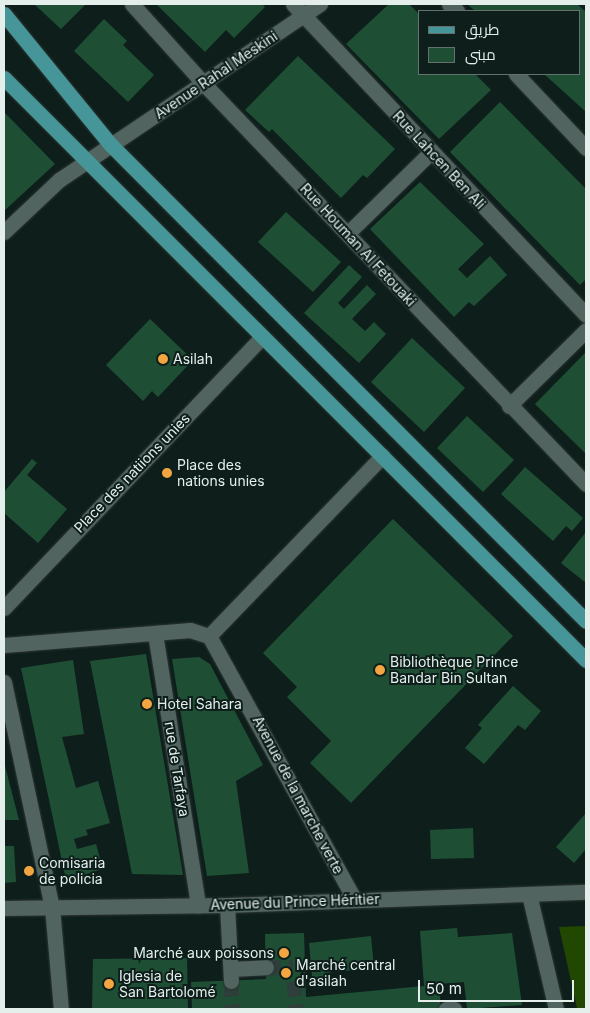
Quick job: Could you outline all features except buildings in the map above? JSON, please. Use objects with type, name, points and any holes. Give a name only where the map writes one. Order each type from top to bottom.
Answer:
[{"type":"main road","points":[[4,14],[111,145],[586,621]]},
{"type":"main road","points":[[4,78],[88,160],[261,338],[586,660]]},
{"type":"street","name":"Rue Houman Al Fetouaki","points":[[132,4],[204,84],[348,233],[509,406],[586,484]]},
{"type":"street","name":"Rue Lahcen Ben Ali","points":[[293,4],[586,315]]},
{"type":"street","name":"Avenue Rahal Meskini","points":[[4,232],[43,193],[88,160],[204,84],[320,4]]},
{"type":"street","points":[[517,75],[586,148]]},
{"type":"street","points":[[348,233],[431,152]]},
{"type":"street","points":[[509,406],[586,330]]},
{"type":"street","name":"Place des natiions unies","points":[[4,608],[261,338]]},
{"type":"street","points":[[4,645],[190,630],[201,631],[209,636],[382,456]]},
{"type":"street","name":"rue de Tarfaya","points":[[155,633],[198,906]]},
{"type":"street","name":"Avenue de la marche verte","points":[[209,636],[354,900]]},
{"type":"street","points":[[4,682],[52,907],[61,1009]]},
{"type":"street","name":"Avenue du Prince Héritier","points":[[4,908],[198,906],[586,892]]},
{"type":"street","points":[[529,894],[556,1009]]},
{"type":"street","points":[[227,905],[231,975],[266,967]]},
{"type":"street","points":[[446,1009],[454,1009]]},
{"type":"green space","points":[[586,926],[586,1009],[577,1008],[559,927]]},
{"type":"tunnel","points":[[266,967],[293,967]]},
{"type":"tunnel","points":[[231,981],[232,1009]]},
{"type":"tunnel","points":[[294,981],[296,1009]]},
{"type":"place","name":"Asilah","points":[[163,359]]},
{"type":"place","name":"Place des nations unies","points":[[167,473]]},
{"type":"place","name":"Bibliothèque Prince Bandar Bin Sultan","points":[[380,670]]},
{"type":"place","name":"Hotel Sahara","points":[[147,704]]},
{"type":"place","name":"Comisaria de policia","points":[[29,871]]},
{"type":"place","name":"Marché aux poissons","points":[[284,953]]},
{"type":"place","name":"Marché central d'asilah","points":[[286,973]]},
{"type":"place","name":"Iglesia de San Bartolomé","points":[[109,984]]}]
